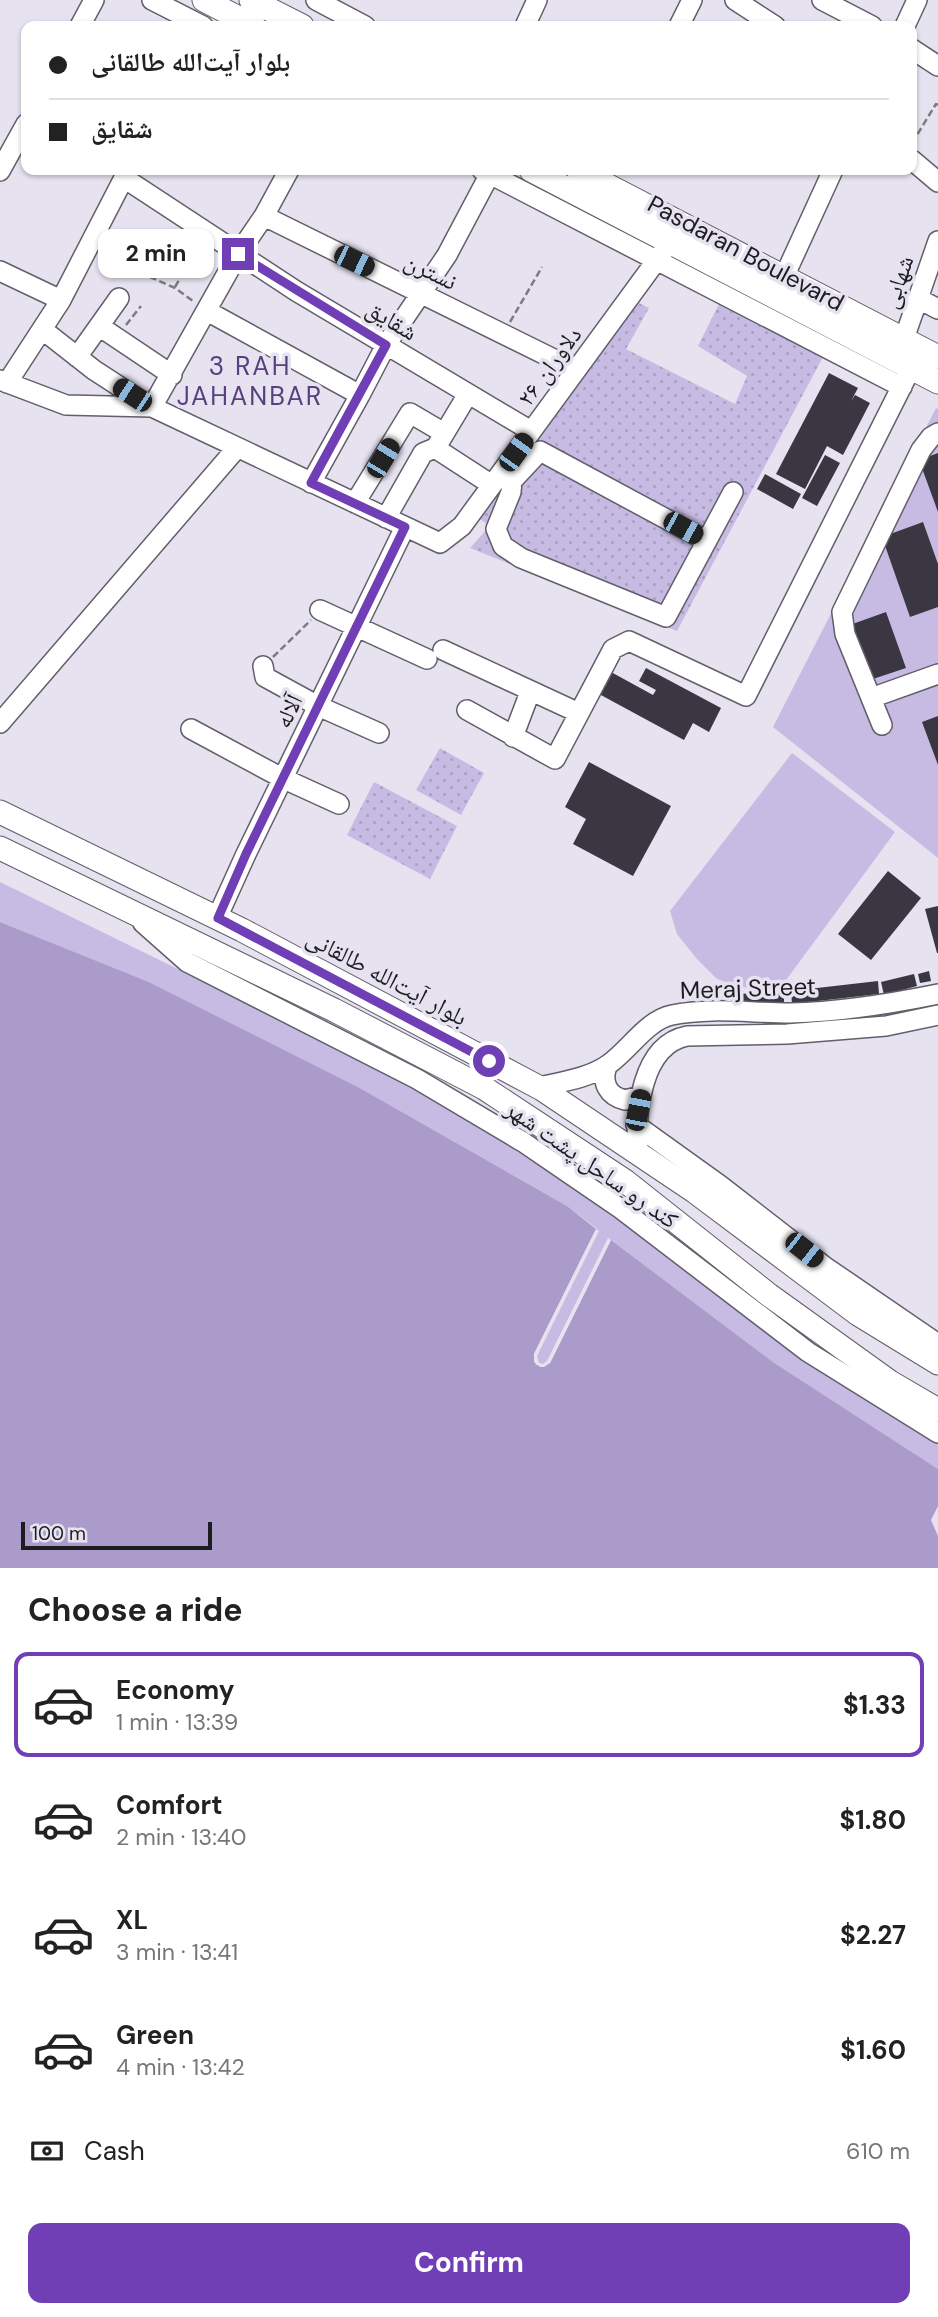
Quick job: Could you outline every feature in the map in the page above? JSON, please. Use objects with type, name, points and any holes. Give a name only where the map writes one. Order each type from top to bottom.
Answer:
[{"type":"main road","points":[[204,0],[244,21]]},
{"type":"main road","points":[[251,0],[292,21]]},
{"type":"main road","name":"Pasdaran Boulevard","points":[[539,175],[664,251],[907,377],[938,382]]},
{"type":"main road","name":"Pasdaran Boulevard","points":[[604,176],[784,277],[938,357]]},
{"type":"main road","name":"بلوار آیت‌الله طالقانی","points":[[0,812],[218,918],[538,1087],[638,1151],[858,1314],[938,1363]]},
{"type":"main road","points":[[27,862],[16,851],[16,842],[26,831],[41,833]]},
{"type":"main road","points":[[0,848],[334,1010],[484,1088],[625,1181],[769,1295],[890,1382],[938,1410]]},
{"type":"street","points":[[83,21],[94,0]]},
{"type":"street","points":[[152,0],[192,21]]},
{"type":"street","points":[[316,0],[356,21]]},
{"type":"street","points":[[527,21],[537,0]]},
{"type":"street","points":[[682,21],[692,0]]},
{"type":"street","points":[[735,0],[767,21]]},
{"type":"street","points":[[822,0],[862,21]]},
{"type":"street","points":[[907,21],[917,0]]},
{"type":"street","points":[[917,52],[938,66]]},
{"type":"street","points":[[0,171],[21,133]]},
{"type":"street","points":[[917,164],[938,182]]},
{"type":"street","points":[[3,382],[43,330],[61,300],[125,175]]},
{"type":"street","name":"شقایق","points":[[127,175],[238,254],[531,431]]},
{"type":"street","points":[[43,330],[77,357],[152,407],[238,254],[264,216],[286,175]]},
{"type":"street","points":[[311,483],[386,345],[447,255],[486,175]]},
{"type":"street","points":[[497,175],[664,251]]},
{"type":"street","points":[[784,277],[831,175]]},
{"type":"street","name":"نسترن","points":[[264,216],[576,370]]},
{"type":"street","name":"شهابی","points":[[904,339],[938,241]]},
{"type":"street","name":"دلاوران ۲۶","points":[[3,382],[66,405],[152,407],[236,449],[440,542],[462,526],[501,480],[531,431],[664,251]]},
{"type":"street","points":[[0,271],[61,300]]},
{"type":"street","points":[[77,357],[119,298]]},
{"type":"street","points":[[917,298],[938,309]]},
{"type":"street","points":[[206,311],[360,396]]},
{"type":"street","points":[[99,326],[172,375]]},
{"type":"street","points":[[467,710],[555,759],[613,649],[629,641],[746,696],[907,377]]},
{"type":"street","points":[[386,518],[423,453],[440,440],[468,394]]},
{"type":"street","points":[[355,503],[410,413],[440,440],[501,480],[510,492],[496,529],[503,545],[521,558],[666,617],[733,492]]},
{"type":"street","points":[[882,724],[845,634],[842,612],[921,450],[938,433]]},
{"type":"street","points":[[0,723],[236,449]]},
{"type":"street","points":[[501,480],[540,451],[707,541]]},
{"type":"street","name":"آلاله","points":[[218,918],[282,778],[405,527]]},
{"type":"street","points":[[320,610],[356,628],[435,654],[579,713]]},
{"type":"street","points":[[263,666],[265,677],[318,706],[379,733]]},
{"type":"street","points":[[871,698],[938,674]]},
{"type":"street","points":[[513,737],[530,692]]},
{"type":"street","points":[[191,729],[282,778],[339,804]]},
{"type":"street","name":"کند رو ساحل پشت شهر","points":[[135,915],[187,962],[417,1079],[523,1142],[621,1209],[808,1352],[938,1433]]},
{"type":"street","name":"Meraj Street","points":[[538,1087],[568,1081],[607,1066],[658,1021],[670,1015],[698,1012],[792,1013],[886,1005],[938,994]]},
{"type":"street","name":"Meraj Street","points":[[638,1151],[636,1125],[641,1096],[652,1066],[664,1048],[675,1038],[787,1034],[886,1026],[938,1015]]},
{"type":"street","points":[[607,1066],[605,1083],[610,1093],[625,1100],[641,1096]]},
{"type":"street","points":[[636,1125],[721,1186],[824,1266],[938,1344]]},
{"type":"path","points":[[917,135],[936,104],[938,106]]},
{"type":"path","points":[[184,217],[150,276],[175,288],[206,311]]},
{"type":"path","points":[[175,288],[207,233]]},
{"type":"path","points":[[504,334],[542,267]]},
{"type":"path","points":[[116,338],[141,306]]},
{"type":"path","points":[[263,666],[320,610]]},
{"type":"shaded area","points":[[724,294],[824,355],[677,631],[470,548],[490,526],[477,517],[639,303],[649,308],[626,349],[735,404],[747,376],[698,346]]},
{"type":"shaded area","points":[[936,408],[938,409],[938,858],[773,727]]},
{"type":"shaded area","points":[[440,748],[484,773],[461,815],[416,790]]},
{"type":"shaded area","points":[[792,753],[895,832],[778,991],[741,987],[717,979],[697,959],[677,934],[670,911]]},
{"type":"shaded area","points":[[374,782],[457,826],[430,879],[347,835]]},
{"type":"shaded area","points":[[0,882],[339,1048],[452,1109],[615,1215],[675,1263],[795,1350],[938,1444],[938,1469],[773,1362],[611,1240],[547,1366],[534,1362],[596,1228],[567,1206],[358,1087],[149,982],[0,922]]},
{"type":"shaded area","points":[[0,922],[149,982],[358,1087],[567,1206],[596,1229],[534,1354],[536,1365],[550,1363],[611,1240],[773,1362],[938,1469],[938,1506],[931,1520],[938,1536],[938,1568],[0,1568]]},
{"type":"pier","points":[[596,1229],[599,1231],[537,1356],[539,1363],[547,1361],[608,1238],[611,1240],[550,1363],[540,1367],[534,1362],[534,1354]]},
{"type":"building","points":[[829,373],[858,388],[851,401],[855,395],[870,403],[843,455],[827,446],[805,489],[776,474]]},
{"type":"building","points":[[938,453],[938,512],[919,460]]},
{"type":"building","points":[[825,455],[840,463],[817,506],[802,498]]},
{"type":"building","points":[[765,474],[801,494],[793,509],[757,489]]},
{"type":"building","points":[[923,522],[938,564],[938,607],[910,617],[882,537]]},
{"type":"building","points":[[886,612],[906,668],[867,681],[847,626]]},
{"type":"building","points":[[646,668],[721,708],[709,732],[693,723],[684,740],[599,694],[611,672],[653,695],[656,690],[639,681]]},
{"type":"building","points":[[938,716],[938,765],[922,722]]},
{"type":"building","points":[[589,762],[671,806],[633,876],[573,844],[586,819],[565,807]]},
{"type":"building","points":[[888,871],[921,898],[871,960],[838,934]]},
{"type":"building","points":[[938,906],[938,953],[937,953],[925,909]]},
{"type":"building","points":[[929,971],[931,981],[920,983],[918,974]]},
{"type":"building","points":[[914,974],[917,986],[884,995],[881,982]]},
{"type":"building","points":[[878,981],[879,994],[792,1004],[791,991]]},
{"type":"building","points":[[784,992],[784,1002],[737,1004],[737,994]]},
{"type":"district","name":"3 RAH JAHANBAR","points":[[250,381]]},
{"type":"route","points":[[238,254],[386,345],[370,379],[311,483],[405,527],[246,854],[218,918],[489,1061]]}]
